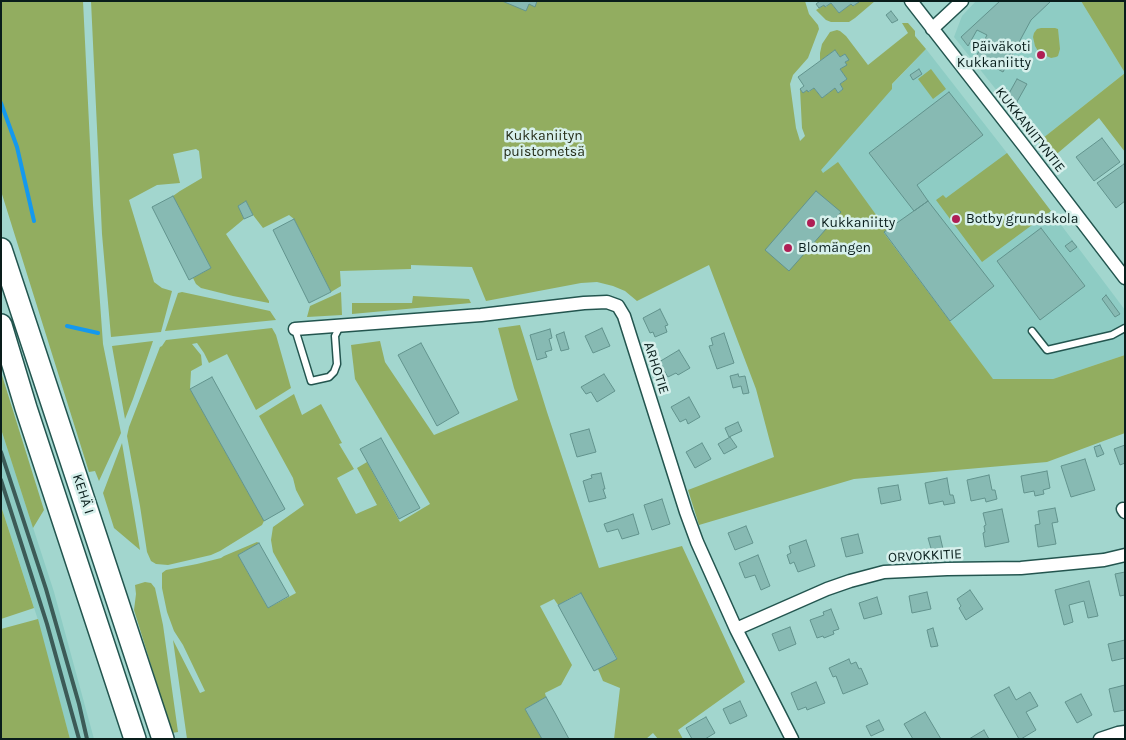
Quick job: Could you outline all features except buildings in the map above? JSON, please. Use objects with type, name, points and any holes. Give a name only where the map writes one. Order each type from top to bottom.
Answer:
[{"type":"highway","name":"KEHÄ I","points":[[1,249],[163,739]]},
{"type":"highway","name":"KEHÄ I","points":[[1,325],[26,408],[135,739]]},
{"type":"street","name":"KUKKANIITYNTIE","points":[[911,1],[1125,278]]},
{"type":"street","points":[[932,29],[962,1]]},
{"type":"street","name":"ARHOTIE","points":[[295,329],[481,315],[584,303],[607,302],[618,306],[624,316],[697,542],[736,628],[792,739]]},
{"type":"street","name":"ORVOKKITIE","points":[[736,628],[850,581],[884,572],[1021,568],[1104,560],[1125,555]]},
{"type":"street","points":[[1100,739],[1125,732]]},
{"type":"lane","points":[[295,329],[311,381],[329,377],[334,372],[337,364],[335,336],[340,326]]},
{"type":"lane","points":[[1032,330],[1047,350],[1112,334],[1125,328]]},
{"type":"shaded area","name":"Päiväkoti Kukkaniitty","points":[[976,1],[1081,1],[1125,73],[1038,142],[954,37],[962,16]]},
{"type":"shaded area","name":"Botby grundskola","points":[[926,49],[1125,310],[1125,355],[1053,379],[993,379],[795,189],[816,164]]},
{"type":"shaded area","points":[[1,429],[54,592],[94,739],[70,739],[38,620],[1,506]]},
{"type":"green space","points":[[1,1],[83,1],[93,205],[103,344],[121,433],[99,481],[95,471],[89,472],[1,191]]},
{"type":"green space","name":"Kukkaniityn puistometsä","points":[[91,1],[805,1],[809,14],[819,29],[808,58],[793,75],[790,84],[796,128],[800,141],[805,136],[802,128],[800,89],[803,93],[807,90],[809,92],[814,88],[822,98],[835,88],[838,93],[843,89],[840,84],[847,79],[840,69],[846,65],[845,62],[848,60],[845,54],[840,57],[835,50],[820,61],[822,44],[830,32],[837,30],[846,36],[868,65],[908,33],[902,23],[908,23],[915,31],[915,36],[926,49],[892,84],[892,89],[821,170],[823,173],[838,162],[887,230],[884,233],[993,379],[1053,379],[1125,355],[1125,433],[1047,462],[854,479],[699,525],[688,490],[774,457],[756,389],[709,265],[637,301],[625,291],[597,282],[581,283],[486,301],[472,267],[411,265],[411,269],[340,271],[341,286],[331,292],[294,219],[289,215],[263,228],[253,215],[246,201],[238,206],[244,219],[226,234],[269,303],[233,296],[201,288],[193,278],[211,268],[173,196],[202,178],[199,151],[196,149],[173,154],[180,183],[157,185],[129,200],[154,282],[162,288],[172,291],[161,332],[111,337],[102,234]]},
{"type":"green space","points":[[858,1],[875,1],[849,22],[831,22],[826,20],[816,10],[824,5],[826,7],[831,3],[839,13],[851,4],[854,6]]},
{"type":"green space","points":[[1081,1],[1125,1],[1125,73]]},
{"type":"green space","points":[[1037,29],[1058,29],[1060,49],[1058,56],[1051,58],[1038,51],[1033,37]]},
{"type":"green space","points":[[931,69],[946,89],[933,99],[918,79]]},
{"type":"green space","points":[[1125,73],[1125,152],[1099,118],[1052,158],[1038,142]]},
{"type":"green space","points":[[1007,153],[1051,211],[982,262],[936,200],[943,195],[946,198]]},
{"type":"green space","points":[[182,292],[270,311],[276,320],[165,331],[178,293]]},
{"type":"green space","points":[[341,292],[342,315],[307,317],[310,306]]},
{"type":"green space","points":[[413,296],[469,299],[471,303],[352,314],[352,303],[412,303]]},
{"type":"green space","points":[[520,325],[599,568],[682,546],[745,682],[678,730],[683,739],[658,739],[653,733],[646,739],[614,739],[620,688],[603,681],[598,669],[617,658],[580,593],[558,605],[554,599],[540,606],[572,665],[561,685],[545,693],[546,697],[525,709],[542,739],[187,739],[173,640],[200,693],[205,691],[183,645],[174,631],[167,612],[162,588],[162,573],[166,570],[221,558],[257,542],[259,543],[238,555],[268,608],[296,593],[273,552],[271,540],[273,527],[304,505],[296,490],[293,478],[259,416],[294,394],[302,415],[321,404],[342,443],[339,444],[354,469],[337,478],[356,514],[377,505],[357,468],[367,462],[400,522],[430,504],[355,379],[351,345],[380,341],[385,362],[434,435],[518,400],[498,328]]},
{"type":"green space","points":[[272,328],[276,335],[291,388],[256,410],[227,354],[209,363],[197,343],[192,344],[201,355],[202,365],[191,371],[190,389],[264,521],[262,525],[211,555],[168,565],[156,564],[151,561],[147,552],[127,436],[160,347],[166,340]]},
{"type":"green space","points":[[153,341],[133,399],[125,419],[112,346]]},
{"type":"green space","points":[[1,372],[44,510],[33,528],[1,429]]},
{"type":"green space","points":[[122,443],[140,550],[114,528],[103,493]]},
{"type":"green space","points":[[1,506],[34,608],[1,619]]},
{"type":"green space","points":[[145,582],[151,583],[155,588],[163,625],[178,732],[172,733],[134,610],[135,585]]},
{"type":"green space","points":[[38,619],[70,739],[1,739],[1,629]]},
{"type":"waterway","points":[[1,103],[17,147],[34,221]]},
{"type":"waterway","points":[[67,326],[98,333]]},
{"type":"railway","points":[[1,452],[46,589],[79,704],[87,739]]},
{"type":"railway","points":[[1,480],[47,624],[79,739]]},
{"type":"place","name":"Päiväkoti Kukkaniitty","points":[[1041,55]]},
{"type":"place","name":"Botby grundskola","points":[[956,219]]},
{"type":"place","name":"Kukkaniitty","points":[[811,223]]},
{"type":"place","name":"Blomängen","points":[[788,248]]}]
